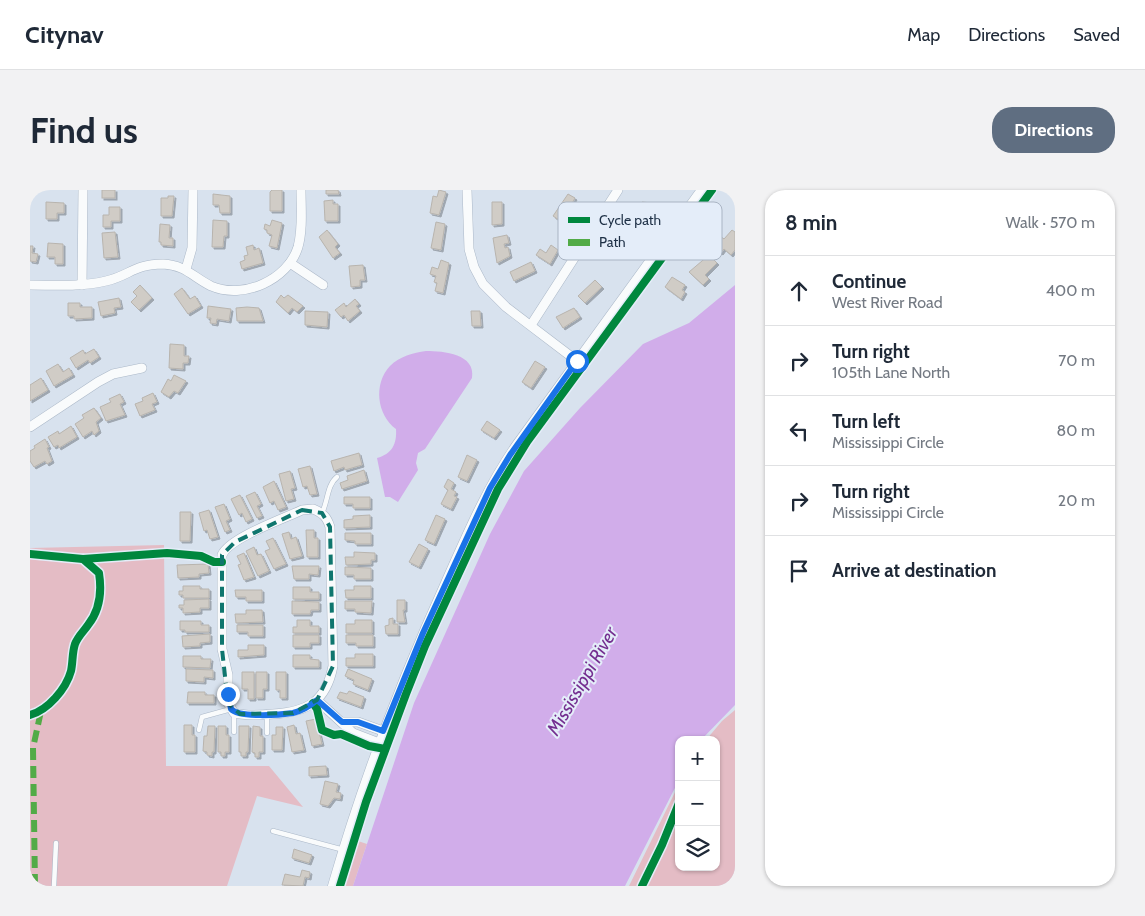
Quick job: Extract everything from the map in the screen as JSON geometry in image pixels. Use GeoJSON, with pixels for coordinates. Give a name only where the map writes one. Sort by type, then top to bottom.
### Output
{"type":"FeatureCollection","features":[{"type":"Feature","properties":{"kind":"street"},"geometry":{"type":"LineString","coordinates":[[82,285],[83,190]]}},
{"type":"Feature","properties":{"kind":"street"},"geometry":{"type":"LineString","coordinates":[[186,269],[192,248],[193,190]]}},
{"type":"Feature","properties":{"kind":"street"},"geometry":{"type":"LineString","coordinates":[[30,285],[82,285],[108,281],[144,265],[165,264],[186,269],[211,286],[229,290],[256,287],[273,279],[290,264],[298,248],[301,231],[301,190]]}},
{"type":"Feature","properties":{"kind":"street"},"geometry":{"type":"LineString","coordinates":[[467,190],[469,249],[474,267],[494,297],[577,361]]}},
{"type":"Feature","properties":{"kind":"street"},"geometry":{"type":"LineString","coordinates":[[610,202],[618,190]]}},
{"type":"Feature","properties":{"kind":"street"},"geometry":{"type":"LineString","coordinates":[[693,202],[702,190]]}},
{"type":"Feature","properties":{"kind":"street"},"geometry":{"type":"LineString","coordinates":[[531,324],[573,260]]}},
{"type":"Feature","properties":{"kind":"street"},"geometry":{"type":"LineString","coordinates":[[333,886],[383,731],[423,633],[490,488],[510,455],[651,260]]}},
{"type":"Feature","properties":{"kind":"street"},"geometry":{"type":"LineString","coordinates":[[290,264],[323,284]]}},
{"type":"Feature","properties":{"kind":"street"},"geometry":{"type":"LineString","coordinates":[[30,427],[98,382],[114,374],[142,368]]}},
{"type":"Feature","properties":{"kind":"street"},"geometry":{"type":"LineString","coordinates":[[302,510],[313,510],[322,513],[328,519],[330,527],[332,666],[326,688],[317,700],[304,709],[293,713],[267,714],[233,711],[228,694],[228,675],[222,649],[222,562],[224,550],[235,542],[302,510]]}},
{"type":"Feature","properties":{"kind":"street"},"geometry":{"type":"LineString","coordinates":[[317,700],[353,733],[379,744]]}},
{"type":"Feature","properties":{"kind":"street"},"geometry":{"type":"LineString","coordinates":[[342,722],[358,722],[383,731]]}},
{"type":"Feature","properties":{"kind":"lane"},"geometry":{"type":"LineString","coordinates":[[322,513],[328,500],[332,481],[337,477]]}},
{"type":"Feature","properties":{"kind":"lane"},"geometry":{"type":"LineString","coordinates":[[199,730],[202,717],[233,711],[234,732]]}},
{"type":"Feature","properties":{"kind":"lane"},"geometry":{"type":"LineString","coordinates":[[267,714],[267,734]]}},
{"type":"Feature","properties":{"kind":"lane"},"geometry":{"type":"LineString","coordinates":[[273,831],[344,850]]}},
{"type":"Feature","properties":{"kind":"lane"},"geometry":{"type":"LineString","coordinates":[[54,886],[56,842]]}},
{"type":"Feature","properties":{"kind":"highlighted area"},"geometry":{"type":"Polygon","coordinates":[[[302,510],[322,513],[330,527],[333,666],[317,700],[293,713],[240,714],[228,703],[222,649],[222,555],[235,542],[302,510]]]}},
{"type":"Feature","properties":{"kind":"shaded area"},"geometry":{"type":"Polygon","coordinates":[[[164,545],[166,766],[269,766],[303,807],[257,796],[227,886],[30,886],[30,548],[164,545]]]}},
{"type":"Feature","properties":{"kind":"shaded area"},"geometry":{"type":"Polygon","coordinates":[[[735,710],[735,886],[629,886],[675,792],[675,871],[720,871],[720,736],[709,736],[722,721],[735,710]]]}},
{"type":"Feature","properties":{"kind":"shaded area"},"geometry":{"type":"Polygon","coordinates":[[[358,841],[367,844],[353,886],[343,886],[358,841]]]}},
{"type":"Feature","properties":{"kind":"water","name":"Mississippi River"},"geometry":{"type":"Polygon","coordinates":[[[735,285],[735,705],[705,736],[675,736],[675,788],[625,886],[353,886],[414,703],[490,534],[524,471],[580,408],[643,344],[689,323],[735,285]]]}},
{"type":"Feature","properties":{"kind":"water"},"geometry":{"type":"Polygon","coordinates":[[[426,351],[450,353],[464,359],[472,370],[472,378],[425,449],[418,453],[416,463],[418,470],[398,502],[390,497],[385,497],[377,458],[393,448],[396,434],[396,429],[381,408],[379,390],[381,381],[390,366],[407,356],[426,351]]]}},
{"type":"Feature","properties":{"kind":"building"},"geometry":{"type":"Polygon","coordinates":[[[102,190],[115,190],[115,198],[102,198],[102,190]]]}},
{"type":"Feature","properties":{"kind":"building"},"geometry":{"type":"Polygon","coordinates":[[[272,190],[282,190],[282,211],[270,211],[270,192],[272,190]]]}},
{"type":"Feature","properties":{"kind":"building"},"geometry":{"type":"Polygon","coordinates":[[[326,190],[338,190],[339,194],[326,194],[326,190]]]}},
{"type":"Feature","properties":{"kind":"building"},"geometry":{"type":"Polygon","coordinates":[[[439,190],[446,192],[439,215],[430,213],[433,196],[437,197],[439,190]]]}},
{"type":"Feature","properties":{"kind":"building"},"geometry":{"type":"Polygon","coordinates":[[[213,194],[230,196],[230,213],[220,213],[219,205],[213,205],[213,194]]]}},
{"type":"Feature","properties":{"kind":"building"},"geometry":{"type":"Polygon","coordinates":[[[568,194],[575,198],[573,202],[563,202],[568,194]]]}},
{"type":"Feature","properties":{"kind":"building"},"geometry":{"type":"Polygon","coordinates":[[[168,196],[174,196],[172,216],[161,216],[161,198],[168,198],[168,196]]]}},
{"type":"Feature","properties":{"kind":"building"},"geometry":{"type":"Polygon","coordinates":[[[333,200],[333,204],[338,204],[338,221],[325,221],[324,201],[333,200]]]}},
{"type":"Feature","properties":{"kind":"building"},"geometry":{"type":"Polygon","coordinates":[[[46,202],[64,203],[64,213],[57,213],[57,219],[46,219],[46,202]]]}},
{"type":"Feature","properties":{"kind":"building"},"geometry":{"type":"Polygon","coordinates":[[[492,202],[502,202],[502,224],[492,225],[492,202]]]}},
{"type":"Feature","properties":{"kind":"building"},"geometry":{"type":"Polygon","coordinates":[[[109,207],[120,207],[120,221],[111,221],[111,227],[103,227],[103,215],[109,215],[109,207]]]}},
{"type":"Feature","properties":{"kind":"building"},"geometry":{"type":"Polygon","coordinates":[[[558,209],[558,219],[553,216],[558,209]]]}},
{"type":"Feature","properties":{"kind":"building"},"geometry":{"type":"Polygon","coordinates":[[[213,220],[227,221],[227,236],[224,236],[223,247],[212,247],[213,220]]]}},
{"type":"Feature","properties":{"kind":"building"},"geometry":{"type":"Polygon","coordinates":[[[272,220],[282,223],[277,248],[269,246],[272,235],[264,229],[265,224],[270,226],[272,220]]]}},
{"type":"Feature","properties":{"kind":"building"},"geometry":{"type":"Polygon","coordinates":[[[436,222],[445,224],[441,250],[431,248],[436,222]]]}},
{"type":"Feature","properties":{"kind":"building"},"geometry":{"type":"Polygon","coordinates":[[[160,224],[170,225],[169,238],[173,238],[173,246],[161,245],[161,242],[159,242],[160,224]]]}},
{"type":"Feature","properties":{"kind":"building"},"geometry":{"type":"Polygon","coordinates":[[[327,230],[338,244],[335,247],[340,253],[333,258],[319,237],[327,230]]]}},
{"type":"Feature","properties":{"kind":"building"},"geometry":{"type":"Polygon","coordinates":[[[732,230],[735,232],[735,250],[731,255],[724,249],[722,252],[722,238],[724,239],[732,230]]]}},
{"type":"Feature","properties":{"kind":"building"},"geometry":{"type":"Polygon","coordinates":[[[115,232],[118,257],[104,258],[102,233],[115,232]]]}},
{"type":"Feature","properties":{"kind":"building"},"geometry":{"type":"Polygon","coordinates":[[[507,235],[509,243],[504,244],[505,248],[508,247],[510,256],[497,263],[493,238],[507,235]]]}},
{"type":"Feature","properties":{"kind":"building"},"geometry":{"type":"Polygon","coordinates":[[[48,243],[63,244],[63,264],[55,264],[55,257],[47,257],[48,243]]]}},
{"type":"Feature","properties":{"kind":"building"},"geometry":{"type":"Polygon","coordinates":[[[253,245],[254,250],[259,248],[263,263],[242,269],[240,262],[245,260],[244,256],[248,255],[246,247],[253,245]]]}},
{"type":"Feature","properties":{"kind":"building"},"geometry":{"type":"Polygon","coordinates":[[[551,245],[558,250],[550,264],[536,255],[540,249],[546,253],[551,245]]]}},
{"type":"Feature","properties":{"kind":"building"},"geometry":{"type":"Polygon","coordinates":[[[30,246],[33,246],[32,253],[38,254],[36,262],[30,261],[30,246]]]}},
{"type":"Feature","properties":{"kind":"building"},"geometry":{"type":"Polygon","coordinates":[[[441,260],[449,263],[443,293],[435,291],[437,283],[434,282],[436,276],[430,274],[432,267],[438,269],[441,260]]]}},
{"type":"Feature","properties":{"kind":"building"},"geometry":{"type":"Polygon","coordinates":[[[703,260],[714,260],[717,263],[705,275],[709,279],[703,285],[689,272],[703,260]]]}},
{"type":"Feature","properties":{"kind":"building"},"geometry":{"type":"Polygon","coordinates":[[[531,262],[535,271],[514,281],[510,272],[531,262]]]}},
{"type":"Feature","properties":{"kind":"building"},"geometry":{"type":"Polygon","coordinates":[[[363,265],[365,280],[360,280],[360,286],[351,287],[349,266],[363,265]]]}},
{"type":"Feature","properties":{"kind":"building"},"geometry":{"type":"Polygon","coordinates":[[[672,277],[685,285],[682,290],[685,292],[681,299],[665,287],[672,277]]]}},
{"type":"Feature","properties":{"kind":"building"},"geometry":{"type":"Polygon","coordinates":[[[595,280],[602,287],[585,303],[578,296],[595,280]]]}},
{"type":"Feature","properties":{"kind":"building"},"geometry":{"type":"Polygon","coordinates":[[[140,285],[152,298],[139,310],[131,302],[137,296],[133,292],[140,285]]]}},
{"type":"Feature","properties":{"kind":"building"},"geometry":{"type":"Polygon","coordinates":[[[182,288],[190,299],[195,296],[201,306],[188,314],[174,294],[182,288]]]}},
{"type":"Feature","properties":{"kind":"building"},"geometry":{"type":"Polygon","coordinates":[[[281,295],[284,298],[288,295],[303,306],[297,312],[292,308],[288,313],[276,302],[281,295]]]}},
{"type":"Feature","properties":{"kind":"building"},"geometry":{"type":"Polygon","coordinates":[[[119,298],[121,307],[114,308],[115,313],[101,316],[98,302],[119,298]]]}},
{"type":"Feature","properties":{"kind":"building"},"geometry":{"type":"Polygon","coordinates":[[[355,299],[359,304],[356,306],[360,311],[348,321],[344,315],[341,317],[335,310],[344,303],[346,307],[355,299]]]}},
{"type":"Feature","properties":{"kind":"building"},"geometry":{"type":"Polygon","coordinates":[[[68,303],[80,303],[80,307],[92,307],[92,318],[74,319],[74,316],[68,316],[68,303]]]}},
{"type":"Feature","properties":{"kind":"building"},"geometry":{"type":"Polygon","coordinates":[[[208,306],[231,309],[229,321],[217,319],[216,324],[210,323],[211,318],[207,318],[208,306]]]}},
{"type":"Feature","properties":{"kind":"building"},"geometry":{"type":"Polygon","coordinates":[[[236,308],[259,308],[263,321],[237,321],[236,308]]]}},
{"type":"Feature","properties":{"kind":"building"},"geometry":{"type":"Polygon","coordinates":[[[574,308],[580,317],[563,328],[556,317],[574,308]]]}},
{"type":"Feature","properties":{"kind":"building"},"geometry":{"type":"Polygon","coordinates":[[[305,311],[328,312],[327,327],[305,325],[305,311]]]}},
{"type":"Feature","properties":{"kind":"building"},"geometry":{"type":"Polygon","coordinates":[[[471,311],[480,311],[481,326],[472,326],[471,311]]]}},
{"type":"Feature","properties":{"kind":"building"},"geometry":{"type":"Polygon","coordinates":[[[170,344],[184,345],[184,356],[189,356],[188,363],[183,363],[183,369],[169,368],[170,344]]]}},
{"type":"Feature","properties":{"kind":"building"},"geometry":{"type":"Polygon","coordinates":[[[94,349],[99,357],[90,363],[88,360],[76,368],[70,358],[83,350],[85,354],[94,349]]]}},
{"type":"Feature","properties":{"kind":"building"},"geometry":{"type":"Polygon","coordinates":[[[535,361],[545,367],[531,388],[522,382],[535,361]]]}},
{"type":"Feature","properties":{"kind":"building"},"geometry":{"type":"Polygon","coordinates":[[[58,364],[63,372],[69,368],[73,375],[54,386],[46,371],[58,364]]]}},
{"type":"Feature","properties":{"kind":"building"},"geometry":{"type":"Polygon","coordinates":[[[174,375],[186,381],[178,393],[174,391],[169,397],[161,392],[168,379],[171,381],[174,375]]]}},
{"type":"Feature","properties":{"kind":"building"},"geometry":{"type":"Polygon","coordinates":[[[41,378],[48,390],[30,401],[30,385],[41,378]]]}},
{"type":"Feature","properties":{"kind":"building"},"geometry":{"type":"Polygon","coordinates":[[[153,393],[157,402],[152,404],[155,410],[140,416],[135,404],[143,401],[142,398],[153,393]]]}},
{"type":"Feature","properties":{"kind":"building"},"geometry":{"type":"Polygon","coordinates":[[[120,394],[124,402],[120,404],[125,415],[106,421],[100,407],[111,402],[109,399],[120,394]]]}},
{"type":"Feature","properties":{"kind":"building"},"geometry":{"type":"Polygon","coordinates":[[[94,408],[101,418],[96,422],[99,431],[94,435],[92,431],[83,437],[75,424],[84,418],[82,415],[94,408]]]}},
{"type":"Feature","properties":{"kind":"building"},"geometry":{"type":"Polygon","coordinates":[[[487,421],[500,430],[494,438],[481,430],[487,421]]]}},
{"type":"Feature","properties":{"kind":"building"},"geometry":{"type":"Polygon","coordinates":[[[71,426],[77,437],[59,448],[58,445],[54,447],[48,437],[58,431],[59,434],[71,426]]]}},
{"type":"Feature","properties":{"kind":"building"},"geometry":{"type":"Polygon","coordinates":[[[45,439],[52,461],[47,464],[45,461],[34,467],[30,461],[30,451],[45,439]]]}},
{"type":"Feature","properties":{"kind":"building"},"geometry":{"type":"Polygon","coordinates":[[[359,453],[362,465],[345,470],[344,467],[334,471],[331,461],[359,453]]]}},
{"type":"Feature","properties":{"kind":"building"},"geometry":{"type":"Polygon","coordinates":[[[467,455],[477,460],[467,481],[458,477],[467,455]]]}},
{"type":"Feature","properties":{"kind":"building"},"geometry":{"type":"Polygon","coordinates":[[[310,466],[317,494],[310,495],[307,486],[303,487],[298,469],[310,466]]]}},
{"type":"Feature","properties":{"kind":"building"},"geometry":{"type":"Polygon","coordinates":[[[364,470],[367,481],[342,489],[340,483],[348,480],[347,476],[364,470]]]}},
{"type":"Feature","properties":{"kind":"building"},"geometry":{"type":"Polygon","coordinates":[[[290,471],[295,488],[291,489],[294,499],[286,501],[279,474],[290,471]]]}},
{"type":"Feature","properties":{"kind":"building"},"geometry":{"type":"Polygon","coordinates":[[[448,479],[454,483],[451,489],[456,492],[454,496],[457,497],[451,509],[441,504],[448,490],[444,487],[448,479]]]}},
{"type":"Feature","properties":{"kind":"building"},"geometry":{"type":"Polygon","coordinates":[[[274,481],[286,507],[278,510],[274,501],[270,503],[263,487],[274,481]]]}},
{"type":"Feature","properties":{"kind":"building"},"geometry":{"type":"Polygon","coordinates":[[[255,492],[261,504],[257,506],[262,516],[257,518],[246,496],[255,492]]]}},
{"type":"Feature","properties":{"kind":"building"},"geometry":{"type":"Polygon","coordinates":[[[240,495],[252,519],[246,522],[242,513],[239,515],[231,499],[240,495]]]}},
{"type":"Feature","properties":{"kind":"building"},"geometry":{"type":"Polygon","coordinates":[[[344,497],[370,497],[370,508],[353,508],[353,504],[344,504],[344,497]]]}},
{"type":"Feature","properties":{"kind":"building"},"geometry":{"type":"Polygon","coordinates":[[[224,504],[230,519],[226,521],[230,530],[225,532],[215,507],[224,504]]]}},
{"type":"Feature","properties":{"kind":"building"},"geometry":{"type":"Polygon","coordinates":[[[209,510],[218,537],[210,539],[207,530],[204,531],[199,513],[209,510]]]}},
{"type":"Feature","properties":{"kind":"building"},"geometry":{"type":"Polygon","coordinates":[[[180,512],[191,512],[190,541],[180,541],[180,512]]]}},
{"type":"Feature","properties":{"kind":"building"},"geometry":{"type":"Polygon","coordinates":[[[370,515],[370,527],[344,528],[344,520],[353,519],[353,516],[370,515]]]}},
{"type":"Feature","properties":{"kind":"building"},"geometry":{"type":"Polygon","coordinates":[[[436,515],[445,519],[434,544],[425,540],[436,515]]]}},
{"type":"Feature","properties":{"kind":"building"},"geometry":{"type":"Polygon","coordinates":[[[306,530],[314,530],[314,538],[318,538],[318,557],[307,557],[306,530]]]}},
{"type":"Feature","properties":{"kind":"building"},"geometry":{"type":"Polygon","coordinates":[[[289,532],[291,539],[296,537],[302,556],[290,559],[282,534],[289,532]]]}},
{"type":"Feature","properties":{"kind":"building"},"geometry":{"type":"Polygon","coordinates":[[[345,533],[371,533],[371,544],[355,544],[355,541],[345,540],[345,533]]]}},
{"type":"Feature","properties":{"kind":"building"},"geometry":{"type":"Polygon","coordinates":[[[273,538],[286,564],[274,569],[265,551],[270,549],[266,541],[273,538]]]}},
{"type":"Feature","properties":{"kind":"building"},"geometry":{"type":"Polygon","coordinates":[[[419,544],[428,549],[419,567],[409,562],[419,544]]]}},
{"type":"Feature","properties":{"kind":"building"},"geometry":{"type":"Polygon","coordinates":[[[254,547],[257,555],[261,554],[269,571],[258,576],[246,551],[254,547]]]}},
{"type":"Feature","properties":{"kind":"building"},"geometry":{"type":"Polygon","coordinates":[[[354,552],[375,553],[375,560],[371,560],[371,564],[346,565],[345,557],[354,557],[354,552]]]}},
{"type":"Feature","properties":{"kind":"building"},"geometry":{"type":"Polygon","coordinates":[[[244,553],[254,577],[244,580],[238,565],[241,564],[237,556],[244,553]]]}},
{"type":"Feature","properties":{"kind":"building"},"geometry":{"type":"Polygon","coordinates":[[[208,564],[209,573],[199,574],[199,577],[178,578],[177,565],[208,564]]]}},
{"type":"Feature","properties":{"kind":"building"},"geometry":{"type":"Polygon","coordinates":[[[292,566],[319,566],[318,575],[309,574],[309,579],[294,579],[292,566]]]}},
{"type":"Feature","properties":{"kind":"building"},"geometry":{"type":"Polygon","coordinates":[[[345,567],[371,568],[371,579],[354,579],[354,575],[345,575],[345,567]]]}},
{"type":"Feature","properties":{"kind":"building"},"geometry":{"type":"Polygon","coordinates":[[[183,586],[200,586],[200,589],[209,589],[209,598],[183,598],[183,595],[179,595],[179,591],[183,591],[183,586]]]}},
{"type":"Feature","properties":{"kind":"building"},"geometry":{"type":"Polygon","coordinates":[[[354,586],[371,586],[371,598],[346,598],[345,590],[354,590],[354,586]]]}},
{"type":"Feature","properties":{"kind":"building"},"geometry":{"type":"Polygon","coordinates":[[[293,587],[310,587],[310,592],[319,592],[319,599],[293,599],[293,587]]]}},
{"type":"Feature","properties":{"kind":"building"},"geometry":{"type":"Polygon","coordinates":[[[235,590],[262,590],[262,601],[246,601],[246,597],[236,597],[235,590]]]}},
{"type":"Feature","properties":{"kind":"building"},"geometry":{"type":"Polygon","coordinates":[[[209,599],[209,608],[200,608],[200,612],[183,613],[183,608],[179,608],[179,605],[184,605],[184,600],[209,599]]]}},
{"type":"Feature","properties":{"kind":"building"},"geometry":{"type":"Polygon","coordinates":[[[397,600],[405,600],[405,610],[403,610],[405,622],[397,622],[397,600]]]}},
{"type":"Feature","properties":{"kind":"building"},"geometry":{"type":"Polygon","coordinates":[[[292,601],[319,602],[319,610],[311,610],[310,614],[292,614],[292,601]]]}},
{"type":"Feature","properties":{"kind":"building"},"geometry":{"type":"Polygon","coordinates":[[[345,601],[372,601],[371,613],[355,612],[355,609],[345,609],[345,601]]]}},
{"type":"Feature","properties":{"kind":"building"},"geometry":{"type":"Polygon","coordinates":[[[246,610],[262,610],[263,622],[236,623],[235,614],[246,614],[246,610]]]}},
{"type":"Feature","properties":{"kind":"building"},"geometry":{"type":"Polygon","coordinates":[[[393,618],[393,624],[398,624],[398,634],[386,634],[385,626],[389,625],[389,619],[393,618]]]}},
{"type":"Feature","properties":{"kind":"building"},"geometry":{"type":"Polygon","coordinates":[[[297,620],[310,620],[310,626],[319,626],[319,633],[293,633],[293,627],[297,627],[297,620]]]}},
{"type":"Feature","properties":{"kind":"building"},"geometry":{"type":"Polygon","coordinates":[[[355,620],[372,620],[372,633],[346,633],[346,624],[355,624],[355,620]]]}},
{"type":"Feature","properties":{"kind":"building"},"geometry":{"type":"Polygon","coordinates":[[[180,621],[201,621],[201,625],[209,625],[209,632],[185,632],[185,630],[180,630],[180,621]]]}},
{"type":"Feature","properties":{"kind":"building"},"geometry":{"type":"Polygon","coordinates":[[[237,625],[263,625],[263,636],[248,636],[248,632],[237,632],[237,625]]]}},
{"type":"Feature","properties":{"kind":"building"},"geometry":{"type":"Polygon","coordinates":[[[210,634],[210,642],[200,643],[200,646],[183,647],[182,636],[210,634]]]}},
{"type":"Feature","properties":{"kind":"building"},"geometry":{"type":"Polygon","coordinates":[[[293,635],[319,635],[319,643],[310,643],[310,647],[293,647],[293,635]]]}},
{"type":"Feature","properties":{"kind":"building"},"geometry":{"type":"Polygon","coordinates":[[[346,635],[373,635],[373,646],[356,646],[356,643],[346,643],[346,635]]]}},
{"type":"Feature","properties":{"kind":"building"},"geometry":{"type":"Polygon","coordinates":[[[248,645],[264,645],[264,655],[238,657],[238,650],[248,650],[248,645]]]}},
{"type":"Feature","properties":{"kind":"building"},"geometry":{"type":"Polygon","coordinates":[[[355,654],[373,654],[373,666],[346,666],[346,658],[355,658],[355,654]]]}},
{"type":"Feature","properties":{"kind":"building"},"geometry":{"type":"Polygon","coordinates":[[[293,655],[310,655],[310,659],[319,660],[319,667],[293,667],[293,655]]]}},
{"type":"Feature","properties":{"kind":"building"},"geometry":{"type":"Polygon","coordinates":[[[183,656],[201,656],[201,659],[211,659],[210,668],[183,667],[183,656]]]}},
{"type":"Feature","properties":{"kind":"building"},"geometry":{"type":"Polygon","coordinates":[[[186,669],[213,670],[213,678],[204,677],[204,682],[186,681],[186,669]]]}},
{"type":"Feature","properties":{"kind":"building"},"geometry":{"type":"Polygon","coordinates":[[[348,669],[372,679],[368,690],[353,684],[354,680],[345,676],[348,669]]]}},
{"type":"Feature","properties":{"kind":"building"},"geometry":{"type":"Polygon","coordinates":[[[242,672],[254,672],[254,699],[248,699],[248,689],[242,689],[242,672]]]}},
{"type":"Feature","properties":{"kind":"building"},"geometry":{"type":"Polygon","coordinates":[[[256,672],[267,672],[267,689],[263,689],[263,698],[256,698],[256,672]]]}},
{"type":"Feature","properties":{"kind":"building"},"geometry":{"type":"Polygon","coordinates":[[[276,672],[286,672],[286,698],[280,698],[280,690],[276,690],[276,672]]]}},
{"type":"Feature","properties":{"kind":"building"},"geometry":{"type":"Polygon","coordinates":[[[349,691],[364,697],[361,707],[337,698],[340,692],[347,694],[349,691]]]}},
{"type":"Feature","properties":{"kind":"building"},"geometry":{"type":"Polygon","coordinates":[[[188,692],[205,692],[205,695],[214,695],[214,703],[187,703],[188,692]]]}},
{"type":"Feature","properties":{"kind":"building"},"geometry":{"type":"Polygon","coordinates":[[[316,719],[322,744],[312,746],[306,721],[316,719]]]}},
{"type":"Feature","properties":{"kind":"building"},"geometry":{"type":"Polygon","coordinates":[[[184,725],[192,725],[192,735],[195,735],[195,752],[184,752],[184,725]]]}},
{"type":"Feature","properties":{"kind":"building"},"geometry":{"type":"Polygon","coordinates":[[[294,725],[296,734],[300,733],[304,750],[292,752],[287,727],[294,725]]]}},
{"type":"Feature","properties":{"kind":"building"},"geometry":{"type":"Polygon","coordinates":[[[208,726],[215,726],[214,752],[212,752],[212,756],[207,755],[207,752],[203,751],[204,736],[207,736],[208,726]]]}},
{"type":"Feature","properties":{"kind":"building"},"geometry":{"type":"Polygon","coordinates":[[[218,726],[226,726],[226,735],[229,735],[229,752],[225,752],[225,756],[221,756],[221,752],[218,752],[218,726]]]}},
{"type":"Feature","properties":{"kind":"building"},"geometry":{"type":"Polygon","coordinates":[[[239,726],[249,726],[248,752],[246,752],[246,756],[241,756],[241,752],[239,752],[239,726]]]}},
{"type":"Feature","properties":{"kind":"building"},"geometry":{"type":"Polygon","coordinates":[[[253,726],[260,727],[260,736],[263,736],[263,752],[259,752],[259,757],[255,757],[255,753],[252,752],[253,726]]]}},
{"type":"Feature","properties":{"kind":"building"},"geometry":{"type":"Polygon","coordinates":[[[276,727],[283,727],[282,750],[272,750],[272,735],[276,735],[276,727]]]}},
{"type":"Feature","properties":{"kind":"building"},"geometry":{"type":"Polygon","coordinates":[[[326,766],[327,775],[309,776],[309,767],[326,766]]]}},
{"type":"Feature","properties":{"kind":"building"},"geometry":{"type":"Polygon","coordinates":[[[325,781],[338,784],[336,792],[341,793],[340,799],[334,798],[328,806],[320,804],[325,781]]]}},
{"type":"Feature","properties":{"kind":"building"},"geometry":{"type":"Polygon","coordinates":[[[294,849],[312,855],[309,863],[292,858],[294,849]]]}},
{"type":"Feature","properties":{"kind":"building"},"geometry":{"type":"Polygon","coordinates":[[[302,870],[310,872],[309,878],[305,877],[303,886],[282,885],[285,874],[300,877],[302,870]]]}},
{"type":"Feature","properties":{"kind":"marked path"},"geometry":{"type":"LineString","coordinates":[[35,886],[33,748],[41,711]]}},
{"type":"Feature","properties":{"kind":"cycle path"},"geometry":{"type":"LineString","coordinates":[[703,202],[712,190]]}},
{"type":"Feature","properties":{"kind":"cycle path"},"geometry":{"type":"LineString","coordinates":[[340,886],[366,802],[425,646],[498,489],[527,442],[661,260]]}},
{"type":"Feature","properties":{"kind":"cycle path"},"geometry":{"type":"LineString","coordinates":[[83,559],[167,553],[201,556],[214,562],[222,562]]}},
{"type":"Feature","properties":{"kind":"cycle path"},"geometry":{"type":"LineString","coordinates":[[30,554],[83,559],[99,573],[100,587],[98,607],[75,644],[69,678],[61,692],[50,704],[30,715]]}},
{"type":"Feature","properties":{"kind":"cycle path"},"geometry":{"type":"LineString","coordinates":[[313,703],[317,709],[322,730],[334,735],[341,734],[369,746],[385,749]]}},
{"type":"Feature","properties":{"kind":"cycle path"},"geometry":{"type":"LineString","coordinates":[[642,886],[675,813]]}},
{"type":"Feature","properties":{"kind":"route"},"geometry":{"type":"LineString","coordinates":[[228,694],[228,703],[234,713],[293,713],[304,709],[317,700],[342,722],[358,722],[383,731],[423,633],[490,488],[510,455],[577,361]]}}]}
